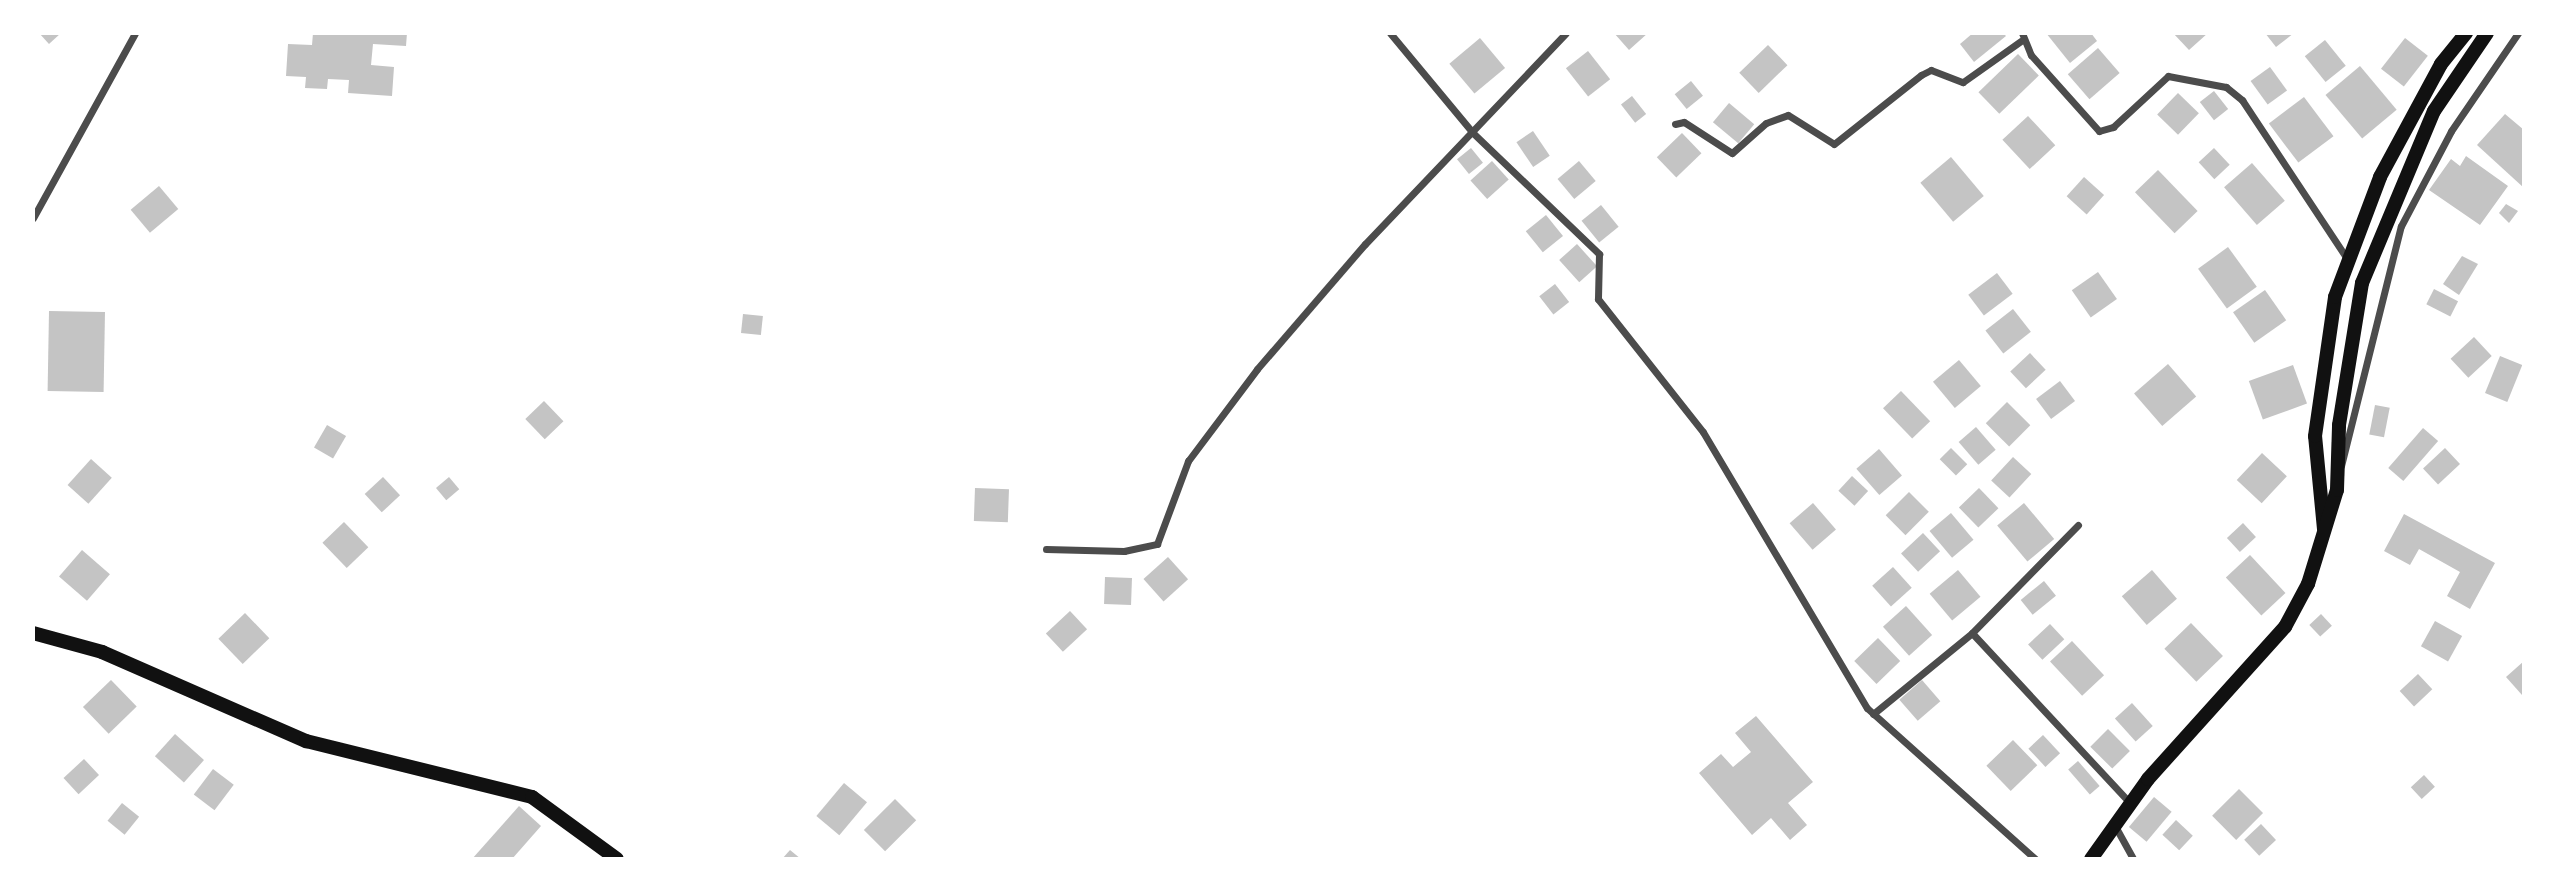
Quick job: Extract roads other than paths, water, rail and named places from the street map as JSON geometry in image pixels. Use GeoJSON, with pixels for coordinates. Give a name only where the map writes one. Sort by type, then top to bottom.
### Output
{"type":"FeatureCollection","features":[{"type":"Feature","properties":{"kind":"main road"},"geometry":{"type":"LineString","coordinates":[[2325,543],[2315,436],[2322,359],[2349,260],[2379,177],[2441,64],[2466,33]]}},
{"type":"Feature","properties":{"kind":"main road"},"geometry":{"type":"LineString","coordinates":[[2091,859],[2130,803],[2285,626],[2325,543],[2337,476],[2339,425],[2362,283],[2434,111],[2487,33]]}},
{"type":"Feature","properties":{"kind":"main road"},"geometry":{"type":"LineString","coordinates":[[33,633],[102,652],[306,741],[532,797],[617,859]]}},
{"type":"Feature","properties":{"kind":"street"},"geometry":{"type":"LineString","coordinates":[[33,218],[135,33]]}},
{"type":"Feature","properties":{"kind":"street"},"geometry":{"type":"LineString","coordinates":[[1390,33],[1474,132],[1600,254],[1598,299],[1703,432],[1874,714],[2035,859]]}},
{"type":"Feature","properties":{"kind":"street"},"geometry":{"type":"LineString","coordinates":[[1046,549],[1124,551],[1157,544],[1188,461],[1257,369],[1566,33]]}},
{"type":"Feature","properties":{"kind":"street"},"geometry":{"type":"LineString","coordinates":[[2337,476],[2352,440],[2379,294],[2401,226],[2451,131],[2518,33]]}},
{"type":"Feature","properties":{"kind":"street"},"geometry":{"type":"LineString","coordinates":[[1675,124],[1684,122],[1732,153],[1766,123],[1788,114],[1834,144],[1921,75],[1931,70],[1963,82],[2022,37],[2099,131],[2113,127],[2168,76],[2226,87],[2242,100],[2349,260]]}},
{"type":"Feature","properties":{"kind":"street"},"geometry":{"type":"LineString","coordinates":[[1874,714],[1972,633],[2078,525]]}},
{"type":"Feature","properties":{"kind":"street"},"geometry":{"type":"LineString","coordinates":[[1972,633],[2130,803]]}},
{"type":"Feature","properties":{"kind":"street"},"geometry":{"type":"LineString","coordinates":[[2114,825],[2133,859]]}}]}
